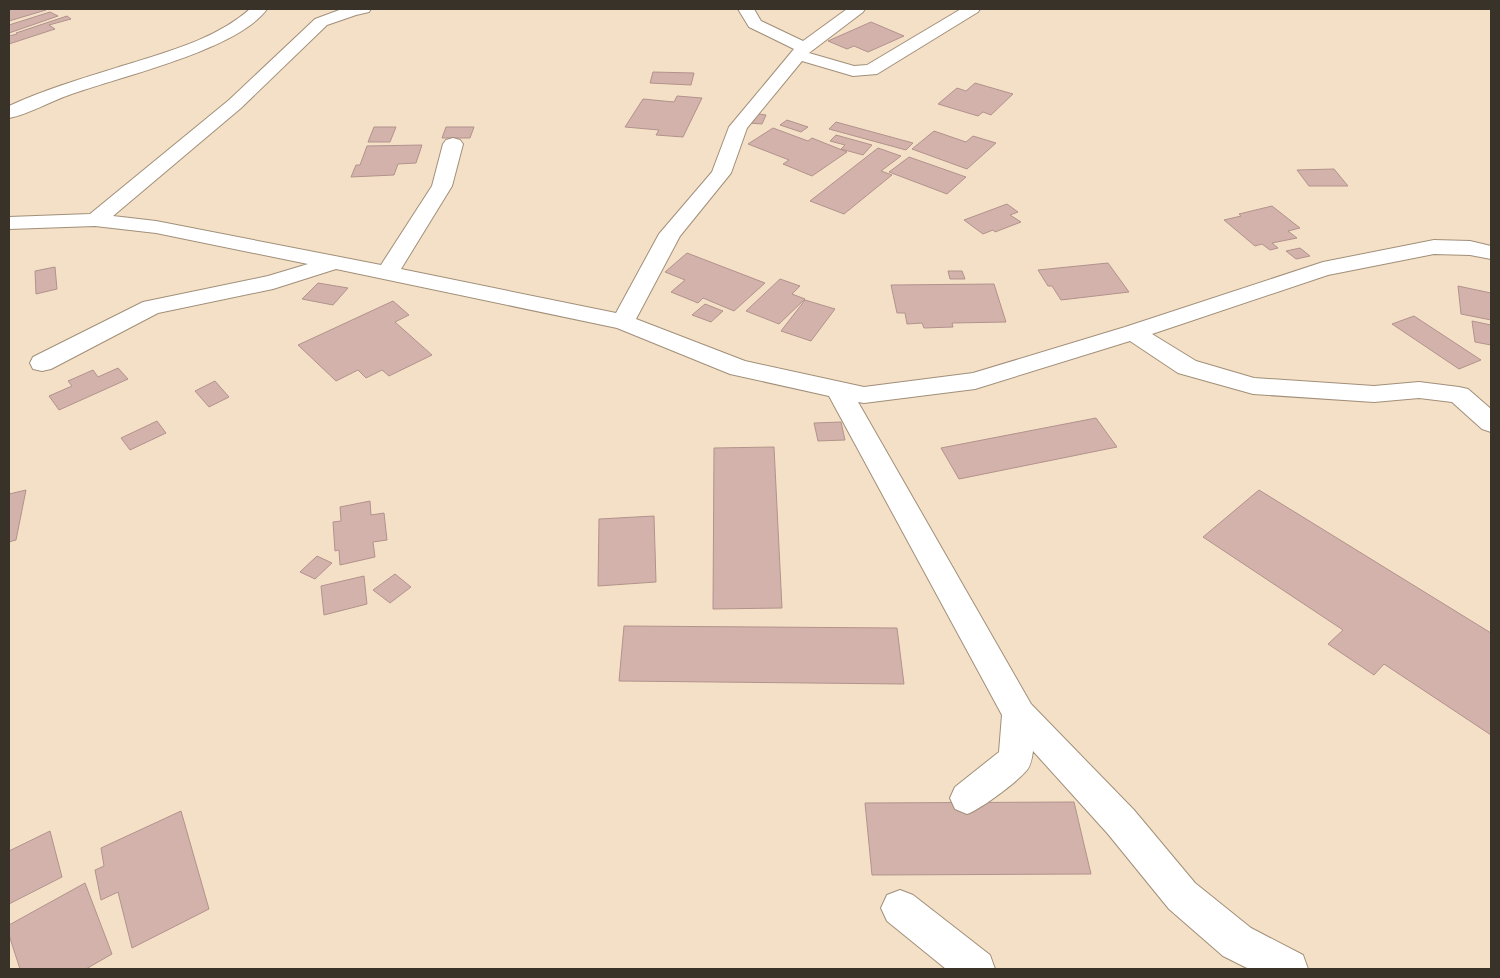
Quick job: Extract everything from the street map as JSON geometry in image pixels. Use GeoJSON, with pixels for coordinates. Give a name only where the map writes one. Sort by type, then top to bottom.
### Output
{"type":"FeatureCollection","features":[{"type":"Feature","properties":{"kind":"street"},"geometry":{"type":"LineString","coordinates":[[9,113],[34,101],[194,48],[248,20],[259,9]]}},
{"type":"Feature","properties":{"kind":"street"},"geometry":{"type":"LineString","coordinates":[[95,220],[235,104],[321,22],[354,10],[363,9]]}},
{"type":"Feature","properties":{"kind":"street"},"geometry":{"type":"LineString","coordinates":[[746,9],[755,24],[802,52],[853,71],[871,70],[972,9]]}},
{"type":"Feature","properties":{"kind":"street"},"geometry":{"type":"LineString","coordinates":[[623,322],[670,234],[720,173],[738,127],[802,52],[857,9]]}},
{"type":"Feature","properties":{"kind":"street"},"geometry":{"type":"LineString","coordinates":[[387,273],[442,186],[453,144]]}},
{"type":"Feature","properties":{"kind":"street"},"geometry":{"type":"LineString","coordinates":[[9,223],[95,220],[156,228],[387,273],[623,322],[739,368],[864,395],[975,381],[1133,332],[1323,269],[1434,247],[1470,248],[1491,252]]}},
{"type":"Feature","properties":{"kind":"street"},"geometry":{"type":"LineString","coordinates":[[42,363],[152,307],[273,282],[334,263]]}},
{"type":"Feature","properties":{"kind":"street"},"geometry":{"type":"LineString","coordinates":[[1133,332],[1187,366],[1253,386],[1374,394],[1419,390],[1459,395],[1491,423]]}},
{"type":"Feature","properties":{"kind":"street"},"geometry":{"type":"LineString","coordinates":[[838,389],[1020,714],[1122,822],[1182,896],[1237,942],[1289,969]]}},
{"type":"Feature","properties":{"kind":"street"},"geometry":{"type":"LineString","coordinates":[[967,798],[1016,759],[1020,714]]}},
{"type":"Feature","properties":{"kind":"street"},"geometry":{"type":"LineString","coordinates":[[900,908],[976,969]]}},
{"type":"Feature","properties":{"kind":"building"},"geometry":{"type":"Polygon","coordinates":[[[9,9],[45,9],[46,10],[9,21],[9,9]]]}},
{"type":"Feature","properties":{"kind":"building"},"geometry":{"type":"Polygon","coordinates":[[[50,12],[58,16],[9,33],[9,25],[50,12]]]}},
{"type":"Feature","properties":{"kind":"building"},"geometry":{"type":"Polygon","coordinates":[[[67,16],[71,19],[49,25],[55,29],[9,44],[9,36],[67,16]]]}},
{"type":"Feature","properties":{"kind":"building"},"geometry":{"type":"Polygon","coordinates":[[[871,22],[904,36],[868,52],[854,46],[847,49],[828,41],[871,22]]]}},
{"type":"Feature","properties":{"kind":"building"},"geometry":{"type":"Polygon","coordinates":[[[653,72],[694,73],[691,85],[650,83],[653,72]]]}},
{"type":"Feature","properties":{"kind":"building"},"geometry":{"type":"Polygon","coordinates":[[[975,83],[1013,94],[991,115],[983,112],[978,116],[938,104],[957,88],[966,91],[975,83]]]}},
{"type":"Feature","properties":{"kind":"building"},"geometry":{"type":"Polygon","coordinates":[[[677,96],[702,98],[683,137],[656,135],[659,130],[625,127],[643,99],[674,102],[677,96]]]}},
{"type":"Feature","properties":{"kind":"building"},"geometry":{"type":"Polygon","coordinates":[[[752,113],[766,115],[762,124],[748,123],[752,113]]]}},
{"type":"Feature","properties":{"kind":"building"},"geometry":{"type":"Polygon","coordinates":[[[787,120],[808,127],[801,132],[780,125],[787,120]]]}},
{"type":"Feature","properties":{"kind":"building"},"geometry":{"type":"Polygon","coordinates":[[[836,122],[913,143],[906,150],[829,129],[836,122]]]}},
{"type":"Feature","properties":{"kind":"building"},"geometry":{"type":"Polygon","coordinates":[[[374,127],[396,127],[390,142],[368,142],[374,127]]]}},
{"type":"Feature","properties":{"kind":"building"},"geometry":{"type":"Polygon","coordinates":[[[446,127],[474,127],[470,138],[442,138],[446,127]]]}},
{"type":"Feature","properties":{"kind":"building"},"geometry":{"type":"Polygon","coordinates":[[[773,128],[808,141],[812,138],[847,152],[812,176],[783,164],[789,160],[748,144],[773,128]]]}},
{"type":"Feature","properties":{"kind":"building"},"geometry":{"type":"Polygon","coordinates":[[[934,131],[966,142],[973,136],[996,143],[967,169],[912,149],[934,131]]]}},
{"type":"Feature","properties":{"kind":"building"},"geometry":{"type":"Polygon","coordinates":[[[836,135],[872,145],[863,155],[841,149],[845,145],[830,141],[836,135]]]}},
{"type":"Feature","properties":{"kind":"building"},"geometry":{"type":"Polygon","coordinates":[[[422,145],[416,163],[398,164],[394,175],[351,177],[356,165],[360,165],[367,146],[422,145]]]}},
{"type":"Feature","properties":{"kind":"building"},"geometry":{"type":"Polygon","coordinates":[[[878,148],[901,156],[881,171],[892,175],[844,214],[810,201],[878,148]]]}},
{"type":"Feature","properties":{"kind":"building"},"geometry":{"type":"Polygon","coordinates":[[[909,157],[966,177],[947,194],[889,172],[909,157]]]}},
{"type":"Feature","properties":{"kind":"building"},"geometry":{"type":"Polygon","coordinates":[[[1334,169],[1348,186],[1309,186],[1297,170],[1334,169]]]}},
{"type":"Feature","properties":{"kind":"building"},"geometry":{"type":"Polygon","coordinates":[[[1007,204],[1018,212],[1010,215],[1021,222],[995,232],[993,230],[983,234],[964,220],[1007,204]]]}},
{"type":"Feature","properties":{"kind":"building"},"geometry":{"type":"Polygon","coordinates":[[[1272,206],[1300,228],[1288,231],[1297,238],[1272,243],[1278,248],[1270,250],[1262,244],[1255,246],[1224,220],[1241,216],[1239,214],[1272,206]]]}},
{"type":"Feature","properties":{"kind":"building"},"geometry":{"type":"Polygon","coordinates":[[[1300,248],[1310,256],[1296,259],[1286,251],[1300,248]]]}},
{"type":"Feature","properties":{"kind":"building"},"geometry":{"type":"Polygon","coordinates":[[[687,253],[765,283],[734,311],[703,298],[698,303],[671,292],[685,280],[665,272],[687,253]]]}},
{"type":"Feature","properties":{"kind":"building"},"geometry":{"type":"Polygon","coordinates":[[[1108,263],[1129,292],[1061,300],[1052,286],[1048,286],[1038,270],[1108,263]]]}},
{"type":"Feature","properties":{"kind":"building"},"geometry":{"type":"Polygon","coordinates":[[[55,267],[57,289],[36,294],[35,271],[55,267]]]}},
{"type":"Feature","properties":{"kind":"building"},"geometry":{"type":"Polygon","coordinates":[[[948,271],[962,271],[965,279],[950,279],[948,271]]]}},
{"type":"Feature","properties":{"kind":"building"},"geometry":{"type":"Polygon","coordinates":[[[780,279],[800,286],[792,294],[805,299],[779,324],[746,311],[780,279]]]}},
{"type":"Feature","properties":{"kind":"building"},"geometry":{"type":"Polygon","coordinates":[[[318,283],[348,288],[333,305],[302,299],[318,283]]]}},
{"type":"Feature","properties":{"kind":"building"},"geometry":{"type":"Polygon","coordinates":[[[994,284],[1006,322],[952,323],[953,327],[924,328],[922,323],[907,324],[905,313],[897,313],[891,285],[994,284]]]}},
{"type":"Feature","properties":{"kind":"building"},"geometry":{"type":"Polygon","coordinates":[[[1458,286],[1491,293],[1491,320],[1461,314],[1458,286]]]}},
{"type":"Feature","properties":{"kind":"building"},"geometry":{"type":"Polygon","coordinates":[[[805,300],[835,309],[811,341],[781,331],[805,300]]]}},
{"type":"Feature","properties":{"kind":"building"},"geometry":{"type":"Polygon","coordinates":[[[393,301],[409,315],[395,322],[432,355],[389,376],[382,370],[366,378],[358,370],[336,381],[298,345],[393,301]]]}},
{"type":"Feature","properties":{"kind":"building"},"geometry":{"type":"Polygon","coordinates":[[[705,304],[723,311],[711,322],[692,315],[705,304]]]}},
{"type":"Feature","properties":{"kind":"building"},"geometry":{"type":"Polygon","coordinates":[[[1414,316],[1481,360],[1459,369],[1392,324],[1414,316]]]}},
{"type":"Feature","properties":{"kind":"building"},"geometry":{"type":"Polygon","coordinates":[[[1472,321],[1491,325],[1491,345],[1475,342],[1472,321]]]}},
{"type":"Feature","properties":{"kind":"building"},"geometry":{"type":"Polygon","coordinates":[[[118,368],[128,379],[59,410],[49,396],[72,386],[68,381],[93,370],[98,377],[118,368]]]}},
{"type":"Feature","properties":{"kind":"building"},"geometry":{"type":"Polygon","coordinates":[[[215,381],[229,397],[209,407],[195,391],[215,381]]]}},
{"type":"Feature","properties":{"kind":"building"},"geometry":{"type":"Polygon","coordinates":[[[1096,418],[1117,447],[959,479],[941,448],[1096,418]]]}},
{"type":"Feature","properties":{"kind":"building"},"geometry":{"type":"Polygon","coordinates":[[[157,421],[166,433],[130,450],[121,438],[157,421]]]}},
{"type":"Feature","properties":{"kind":"building"},"geometry":{"type":"Polygon","coordinates":[[[841,422],[845,440],[818,441],[814,423],[841,422]]]}},
{"type":"Feature","properties":{"kind":"building"},"geometry":{"type":"Polygon","coordinates":[[[774,447],[782,608],[713,609],[714,448],[774,447]]]}},
{"type":"Feature","properties":{"kind":"building"},"geometry":{"type":"Polygon","coordinates":[[[26,490],[16,540],[9,542],[9,494],[26,490]]]}},
{"type":"Feature","properties":{"kind":"building"},"geometry":{"type":"Polygon","coordinates":[[[1259,490],[1491,633],[1491,735],[1384,664],[1374,675],[1328,644],[1343,630],[1203,537],[1259,490]]]}},
{"type":"Feature","properties":{"kind":"building"},"geometry":{"type":"Polygon","coordinates":[[[370,501],[371,515],[384,513],[387,540],[373,542],[375,557],[340,565],[339,550],[335,551],[333,522],[341,521],[340,507],[370,501]]]}},
{"type":"Feature","properties":{"kind":"building"},"geometry":{"type":"Polygon","coordinates":[[[654,516],[656,582],[598,586],[599,519],[654,516]]]}},
{"type":"Feature","properties":{"kind":"building"},"geometry":{"type":"Polygon","coordinates":[[[317,556],[332,563],[315,579],[300,572],[317,556]]]}},
{"type":"Feature","properties":{"kind":"building"},"geometry":{"type":"Polygon","coordinates":[[[395,574],[411,587],[390,603],[373,590],[395,574]]]}},
{"type":"Feature","properties":{"kind":"building"},"geometry":{"type":"Polygon","coordinates":[[[364,576],[367,604],[324,615],[321,586],[364,576]]]}},
{"type":"Feature","properties":{"kind":"building"},"geometry":{"type":"Polygon","coordinates":[[[624,626],[897,628],[904,684],[619,681],[624,626]]]}},
{"type":"Feature","properties":{"kind":"building"},"geometry":{"type":"Polygon","coordinates":[[[1074,802],[1091,874],[872,875],[865,803],[1074,802]]]}},
{"type":"Feature","properties":{"kind":"building"},"geometry":{"type":"Polygon","coordinates":[[[181,811],[209,909],[132,948],[118,892],[101,900],[95,870],[104,866],[101,848],[181,811]]]}},
{"type":"Feature","properties":{"kind":"building"},"geometry":{"type":"Polygon","coordinates":[[[50,831],[62,877],[9,904],[9,851],[50,831]]]}},
{"type":"Feature","properties":{"kind":"building"},"geometry":{"type":"Polygon","coordinates":[[[85,883],[112,954],[86,969],[20,969],[9,935],[9,925],[85,883]]]}}]}
